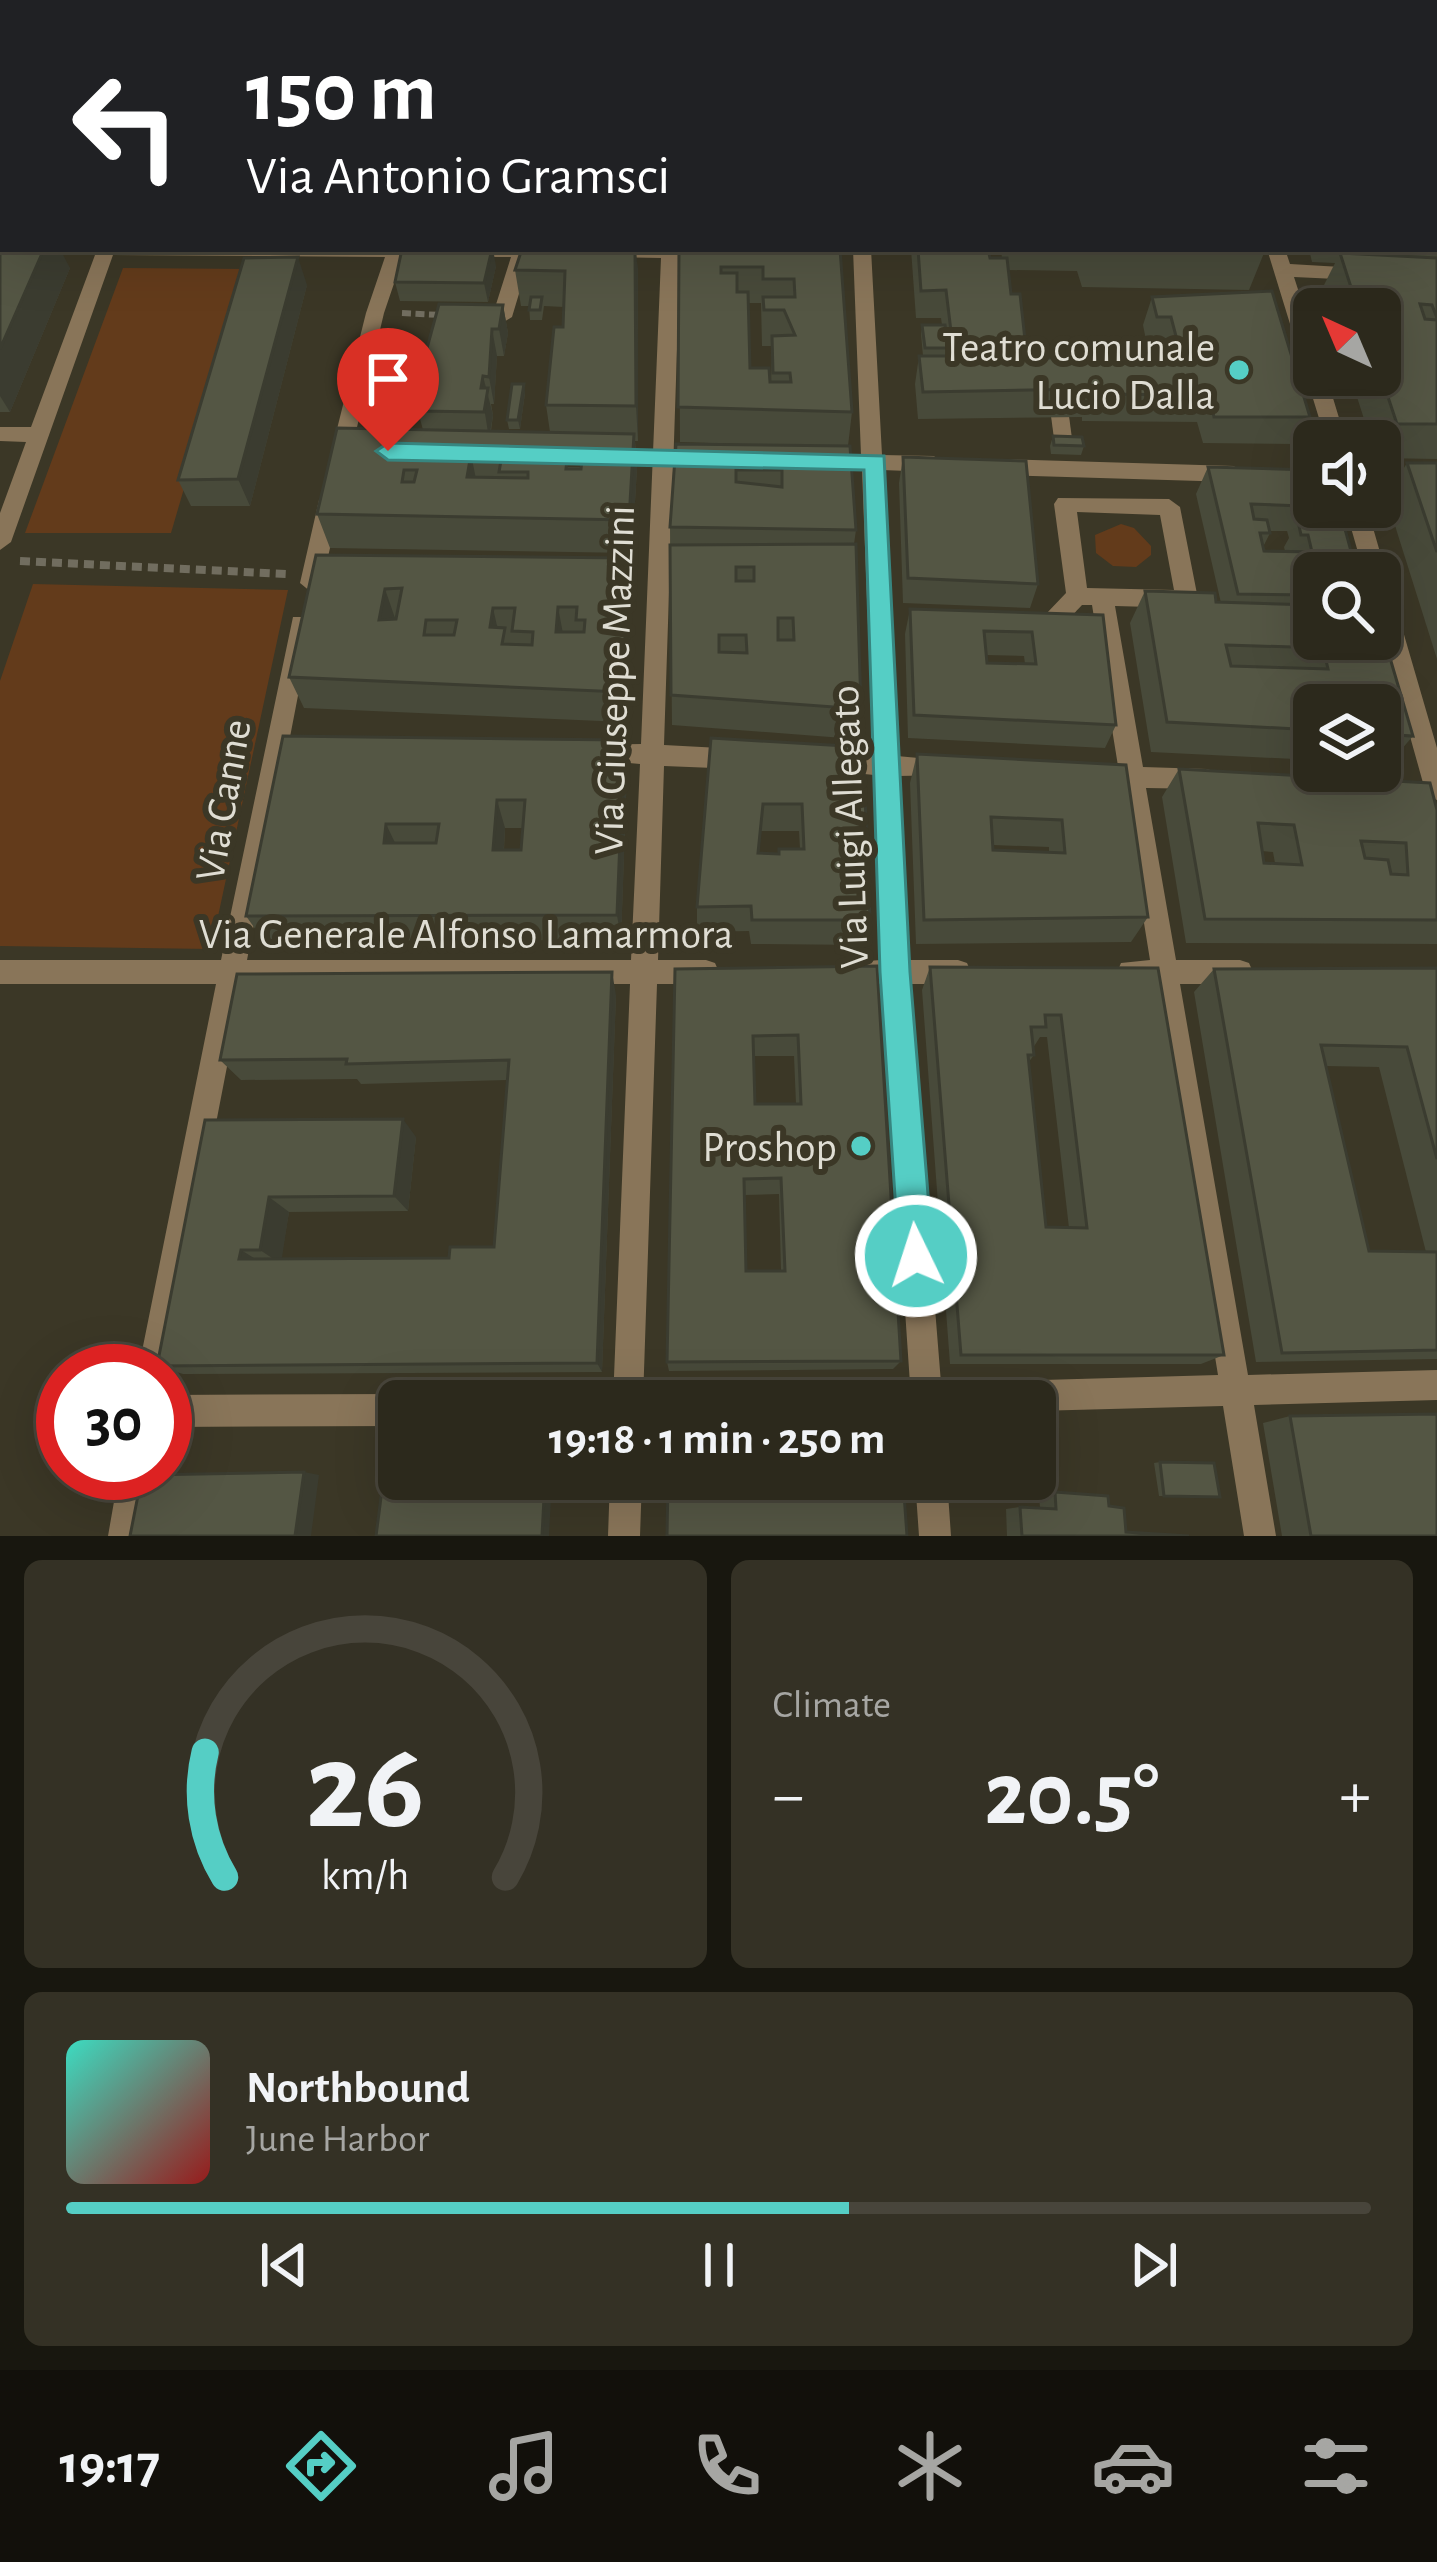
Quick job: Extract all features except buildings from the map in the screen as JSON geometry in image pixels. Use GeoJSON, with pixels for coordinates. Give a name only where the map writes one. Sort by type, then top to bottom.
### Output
{"type":"FeatureCollection","features":[{"type":"Feature","properties":{"kind":"street"},"geometry":{"type":"LineString","coordinates":[[0,542],[105,252]]}},
{"type":"Feature","properties":{"kind":"street","name":"Via Canne"},"geometry":{"type":"LineString","coordinates":[[158,1344],[234,972],[353,450],[375,313],[396,252]]}},
{"type":"Feature","properties":{"kind":"street"},"geometry":{"type":"LineString","coordinates":[[502,316],[521,252]]}},
{"type":"Feature","properties":{"kind":"street","name":"Via Giuseppe Mazzini"},"geometry":{"type":"LineString","coordinates":[[629,1380],[670,252]]}},
{"type":"Feature","properties":{"kind":"street"},"geometry":{"type":"LineString","coordinates":[[692,252],[713,254]]}},
{"type":"Feature","properties":{"kind":"street"},"geometry":{"type":"LineString","coordinates":[[1277,252],[1293,302]]}},
{"type":"Feature","properties":{"kind":"street","name":"Via Luigi Allegato"},"geometry":{"type":"LineString","coordinates":[[855,258],[875,462],[869,575],[893,623],[888,766],[895,972],[926,1380]]}},
{"type":"Feature","properties":{"kind":"street"},"geometry":{"type":"LineString","coordinates":[[1283,270],[1371,275]]}},
{"type":"Feature","properties":{"kind":"street"},"geometry":{"type":"LineString","coordinates":[[0,434],[39,435]]}},
{"type":"Feature","properties":{"kind":"street"},"geometry":{"type":"LineString","coordinates":[[971,466],[1065,457],[1246,475]]}},
{"type":"Feature","properties":{"kind":"street"},"geometry":{"type":"LineString","coordinates":[[805,461],[947,465]]}},
{"type":"Feature","properties":{"kind":"street"},"geometry":{"type":"LineString","coordinates":[[1401,478],[1437,479]]}},
{"type":"Feature","properties":{"kind":"street"},"geometry":{"type":"LineString","coordinates":[[1008,624],[1050,624],[1090,596],[1187,599],[1169,507],[1065,504],[1090,596],[1130,778],[1260,1536]]}},
{"type":"Feature","properties":{"kind":"street"},"geometry":{"type":"LineString","coordinates":[[1398,660],[1430,786]]}},
{"type":"Feature","properties":{"kind":"street"},"geometry":{"type":"LineString","coordinates":[[558,750],[770,760]]}},
{"type":"Feature","properties":{"kind":"street"},"geometry":{"type":"LineString","coordinates":[[817,762],[976,770]]}},
{"type":"Feature","properties":{"kind":"street"},"geometry":{"type":"LineString","coordinates":[[1064,774],[1224,780]]}},
{"type":"Feature","properties":{"kind":"street","name":"Via Generale Alfonso Lamarmora"},"geometry":{"type":"LineString","coordinates":[[0,972],[735,972]]}},
{"type":"Feature","properties":{"kind":"street"},"geometry":{"type":"LineString","coordinates":[[826,972],[984,972]]}},
{"type":"Feature","properties":{"kind":"street"},"geometry":{"type":"LineString","coordinates":[[1096,972],[1277,972]]}},
{"type":"Feature","properties":{"kind":"street"},"geometry":{"type":"LineString","coordinates":[[1056,1395],[1437,1385]]}},
{"type":"Feature","properties":{"kind":"street"},"geometry":{"type":"LineString","coordinates":[[192,1411],[378,1410]]}},
{"type":"Feature","properties":{"kind":"street"},"geometry":{"type":"LineString","coordinates":[[124,1536],[130,1500]]}},
{"type":"Feature","properties":{"kind":"street"},"geometry":{"type":"LineString","coordinates":[[623,1536],[625,1500]]}},
{"type":"Feature","properties":{"kind":"street"},"geometry":{"type":"LineString","coordinates":[[932,1500],[935,1536]]}},
{"type":"Feature","properties":{"kind":"lane"},"geometry":{"type":"LineString","coordinates":[[1060,416],[1065,457]]}},
{"type":"Feature","properties":{"kind":"path"},"geometry":{"type":"LineString","coordinates":[[375,313],[502,316]]}},
{"type":"Feature","properties":{"kind":"path"},"geometry":{"type":"LineString","coordinates":[[0,560],[324,576]]}},
{"type":"Feature","properties":{"kind":"shaded area"},"geometry":{"type":"Polygon","coordinates":[[[123,268],[248,269],[171,533],[25,533],[123,268]]]}},
{"type":"Feature","properties":{"kind":"shaded area"},"geometry":{"type":"Polygon","coordinates":[[[1121,524],[1134,528],[1151,546],[1151,555],[1136,567],[1113,566],[1096,553],[1095,535],[1121,524]]]}},
{"type":"Feature","properties":{"kind":"shaded area"},"geometry":{"type":"Polygon","coordinates":[[[33,584],[288,590],[211,949],[0,946],[0,681],[33,584]]]}},
{"type":"Feature","properties":{"kind":"place","name":"Teatro comunale Lucio Dalla"},"geometry":{"type":"Point","coordinates":[1239,370]}},
{"type":"Feature","properties":{"kind":"place","name":"Proshop"},"geometry":{"type":"Point","coordinates":[861,1146]}},
{"type":"Feature","properties":{"kind":"route"},"geometry":{"type":"LineString","coordinates":[[388,451],[875,462],[895,972],[916,1256]]}}]}
